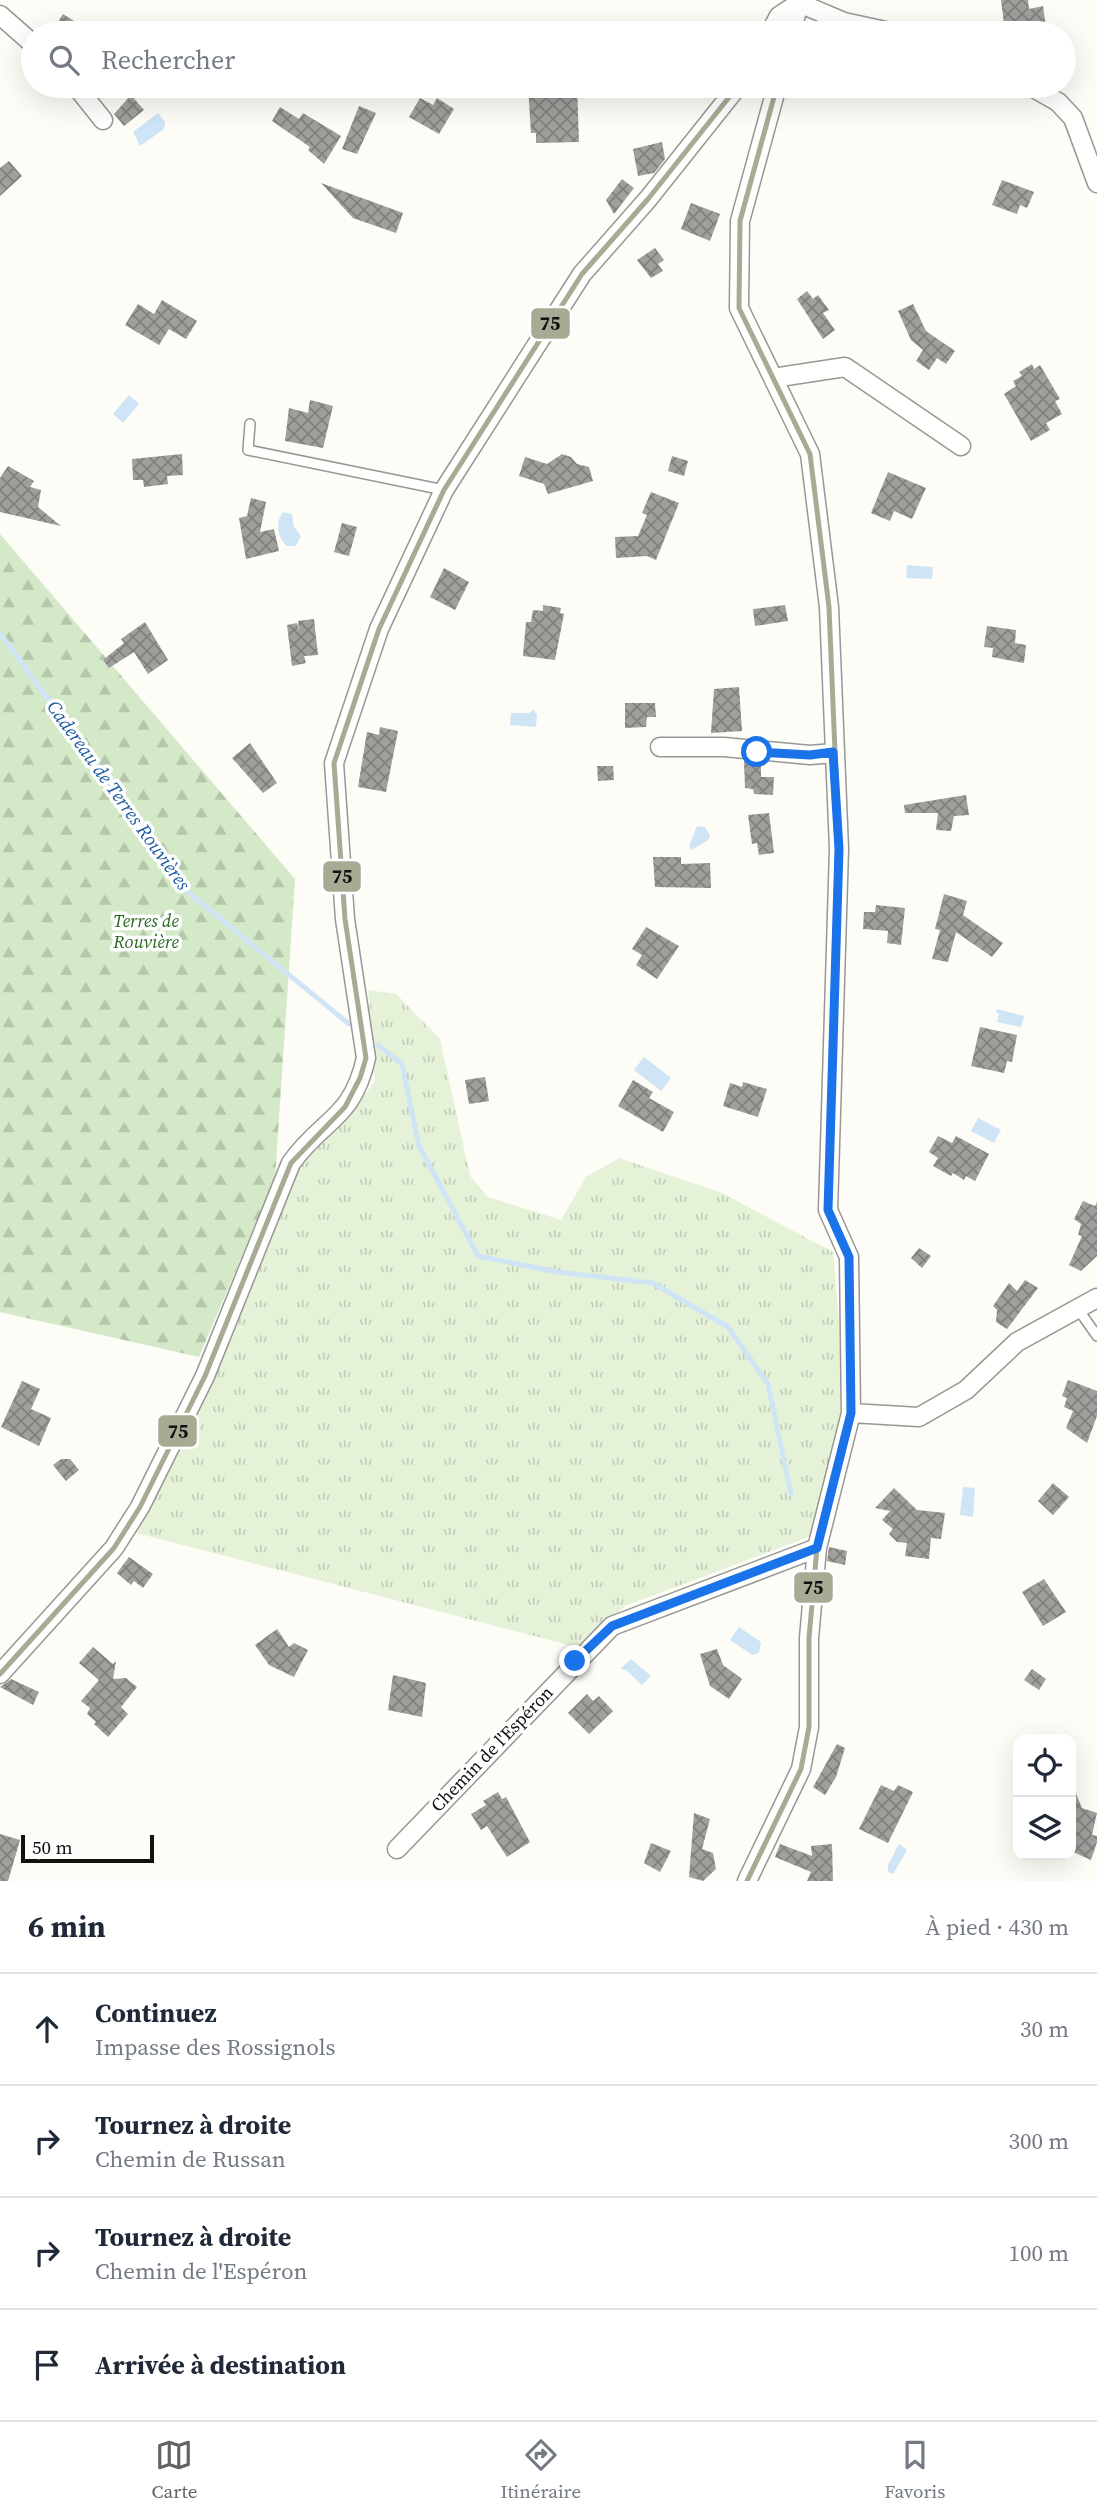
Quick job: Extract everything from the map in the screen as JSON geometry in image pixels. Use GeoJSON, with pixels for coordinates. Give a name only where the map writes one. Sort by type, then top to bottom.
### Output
{"type":"FeatureCollection","features":[{"type":"Feature","properties":{"kind":"street"},"geometry":{"type":"LineString","coordinates":[[776,21],[779,16],[799,2]]}},
{"type":"Feature","properties":{"kind":"street"},"geometry":{"type":"LineString","coordinates":[[794,21],[799,2]]}},
{"type":"Feature","properties":{"kind":"street"},"geometry":{"type":"LineString","coordinates":[[799,2],[842,21]]}},
{"type":"Feature","properties":{"kind":"street"},"geometry":{"type":"LineString","coordinates":[[0,15],[21,33]]}},
{"type":"Feature","properties":{"kind":"street"},"geometry":{"type":"LineString","coordinates":[[86,98],[103,120]]}},
{"type":"Feature","properties":{"kind":"street"},"geometry":{"type":"LineString","coordinates":[[0,1674],[114,1548],[139,1507],[205,1376],[291,1163],[313,1135],[341,1114],[361,1080],[365,1047],[345,919],[334,763],[379,629],[444,490],[582,274],[648,199],[728,98]]}},
{"type":"Feature","properties":{"kind":"street"},"geometry":{"type":"LineString","coordinates":[[747,1881],[801,1769],[809,1727],[809,1638],[817,1548],[851,1413],[849,1257],[828,1210],[839,849],[833,752],[830,607],[810,454],[739,308],[740,222],[774,98]]}},
{"type":"Feature","properties":{"kind":"street"},"geometry":{"type":"LineString","coordinates":[[1051,98],[1073,118],[1097,183]]}},
{"type":"Feature","properties":{"kind":"street"},"geometry":{"type":"LineString","coordinates":[[773,379],[845,366],[961,446]]}},
{"type":"Feature","properties":{"kind":"street"},"geometry":{"type":"LineString","coordinates":[[660,747],[724,747],[810,755],[833,752]]}},
{"type":"Feature","properties":{"kind":"street"},"geometry":{"type":"LineString","coordinates":[[851,1413],[919,1417],[966,1390],[1017,1342],[1097,1298]]}},
{"type":"Feature","properties":{"kind":"street","name":"Chemin de l'Espéron"},"geometry":{"type":"LineString","coordinates":[[397,1849],[612,1626],[817,1548]]}},
{"type":"Feature","properties":{"kind":"lane"},"geometry":{"type":"LineString","coordinates":[[250,424],[248,450],[444,490]]}},
{"type":"Feature","properties":{"kind":"lane"},"geometry":{"type":"LineString","coordinates":[[1078,1309],[1097,1336]]}},
{"type":"Feature","properties":{"kind":"green space","name":"Terres de Rouvière"},"geometry":{"type":"Polygon","coordinates":[[[0,534],[295,879],[275,1178],[199,1357],[0,1312],[0,534]]]}},
{"type":"Feature","properties":{"kind":"green space"},"geometry":{"type":"Polygon","coordinates":[[[368,990],[396,994],[440,1039],[470,1176],[488,1197],[561,1220],[586,1177],[619,1158],[722,1193],[833,1252],[844,1379],[841,1420],[811,1536],[625,1606],[580,1648],[136,1533],[255,1275],[304,1157],[346,1120],[375,1081],[368,990]]]}},
{"type":"Feature","properties":{"kind":"water"},"geometry":{"type":"Polygon","coordinates":[[[158,113],[165,122],[164,129],[140,146],[133,132],[158,113]]]}},
{"type":"Feature","properties":{"kind":"water"},"geometry":{"type":"Polygon","coordinates":[[[129,395],[139,404],[123,423],[113,414],[129,395]]]}},
{"type":"Feature","properties":{"kind":"water"},"geometry":{"type":"Polygon","coordinates":[[[283,512],[292,514],[294,527],[301,536],[296,546],[287,546],[279,534],[278,525],[283,512]]]}},
{"type":"Feature","properties":{"kind":"water"},"geometry":{"type":"Polygon","coordinates":[[[907,565],[933,567],[932,579],[906,578],[907,565]]]}},
{"type":"Feature","properties":{"kind":"water"},"geometry":{"type":"Polygon","coordinates":[[[534,710],[537,715],[536,727],[510,725],[511,713],[529,713],[534,710]]]}},
{"type":"Feature","properties":{"kind":"water"},"geometry":{"type":"Polygon","coordinates":[[[697,826],[705,827],[710,835],[708,840],[692,850],[689,846],[697,826]]]}},
{"type":"Feature","properties":{"kind":"water"},"geometry":{"type":"Polygon","coordinates":[[[997,1009],[1024,1016],[1021,1027],[997,1022],[997,1009]]]}},
{"type":"Feature","properties":{"kind":"water"},"geometry":{"type":"Polygon","coordinates":[[[644,1057],[671,1078],[661,1091],[634,1070],[644,1057]]]}},
{"type":"Feature","properties":{"kind":"water"},"geometry":{"type":"Polygon","coordinates":[[[978,1118],[1001,1130],[994,1143],[971,1131],[978,1118]]]}},
{"type":"Feature","properties":{"kind":"water"},"geometry":{"type":"Polygon","coordinates":[[[963,1487],[975,1488],[973,1517],[960,1515],[963,1487]]]}},
{"type":"Feature","properties":{"kind":"water"},"geometry":{"type":"Polygon","coordinates":[[[739,1627],[761,1642],[759,1653],[752,1655],[730,1640],[739,1627]]]}},
{"type":"Feature","properties":{"kind":"water"},"geometry":{"type":"Polygon","coordinates":[[[631,1659],[651,1676],[642,1685],[626,1670],[620,1669],[631,1659]]]}},
{"type":"Feature","properties":{"kind":"water"},"geometry":{"type":"Polygon","coordinates":[[[899,1844],[907,1850],[893,1874],[888,1872],[888,1865],[899,1844]]]}},
{"type":"Feature","properties":{"kind":"building"},"geometry":{"type":"Polygon","coordinates":[[[1001,0],[1028,0],[1029,9],[1043,6],[1045,21],[1004,21],[1001,0]]]}},
{"type":"Feature","properties":{"kind":"building"},"geometry":{"type":"Polygon","coordinates":[[[63,14],[74,21],[59,21],[63,14]]]}},
{"type":"Feature","properties":{"kind":"building"},"geometry":{"type":"Polygon","coordinates":[[[128,98],[134,98],[144,110],[124,126],[114,114],[128,98]]]}},
{"type":"Feature","properties":{"kind":"building"},"geometry":{"type":"Polygon","coordinates":[[[420,98],[433,105],[437,98],[454,109],[439,134],[409,117],[420,98]]]}},
{"type":"Feature","properties":{"kind":"building"},"geometry":{"type":"Polygon","coordinates":[[[529,98],[577,98],[579,142],[536,143],[536,133],[531,133],[529,98]]]}},
{"type":"Feature","properties":{"kind":"building"},"geometry":{"type":"Polygon","coordinates":[[[359,106],[376,113],[357,154],[342,149],[359,106]]]}},
{"type":"Feature","properties":{"kind":"building"},"geometry":{"type":"Polygon","coordinates":[[[280,107],[299,119],[303,113],[341,136],[324,164],[308,150],[310,147],[272,121],[280,107]]]}},
{"type":"Feature","properties":{"kind":"building"},"geometry":{"type":"Polygon","coordinates":[[[662,142],[665,159],[654,173],[638,176],[633,149],[662,142]]]}},
{"type":"Feature","properties":{"kind":"building"},"geometry":{"type":"Polygon","coordinates":[[[9,161],[22,176],[0,196],[0,168],[9,161]]]}},
{"type":"Feature","properties":{"kind":"building"},"geometry":{"type":"Polygon","coordinates":[[[622,179],[634,188],[614,214],[606,200],[622,179]]]}},
{"type":"Feature","properties":{"kind":"building"},"geometry":{"type":"Polygon","coordinates":[[[1002,180],[1034,192],[1027,208],[1020,205],[1017,214],[992,205],[1002,180]]]}},
{"type":"Feature","properties":{"kind":"building"},"geometry":{"type":"Polygon","coordinates":[[[321,183],[403,213],[396,233],[353,218],[321,183]]]}},
{"type":"Feature","properties":{"kind":"building"},"geometry":{"type":"Polygon","coordinates":[[[691,203],[720,214],[710,241],[681,229],[691,203]]]}},
{"type":"Feature","properties":{"kind":"building"},"geometry":{"type":"Polygon","coordinates":[[[655,248],[664,260],[658,264],[663,271],[651,278],[637,260],[655,248]]]}},
{"type":"Feature","properties":{"kind":"building"},"geometry":{"type":"Polygon","coordinates":[[[807,291],[813,299],[818,295],[829,310],[823,313],[835,330],[823,339],[797,299],[807,291]]]}},
{"type":"Feature","properties":{"kind":"building"},"geometry":{"type":"Polygon","coordinates":[[[162,300],[197,321],[186,339],[169,329],[159,345],[125,325],[138,304],[154,314],[162,300]]]}},
{"type":"Feature","properties":{"kind":"building"},"geometry":{"type":"Polygon","coordinates":[[[913,304],[926,331],[955,351],[946,364],[937,358],[929,370],[916,361],[923,350],[911,340],[898,311],[913,304]]]}},
{"type":"Feature","properties":{"kind":"building"},"geometry":{"type":"Polygon","coordinates":[[[1032,364],[1034,369],[1040,365],[1060,399],[1055,401],[1062,414],[1046,423],[1050,430],[1031,441],[1004,394],[1016,386],[1013,381],[1022,376],[1019,372],[1032,364]]]}},
{"type":"Feature","properties":{"kind":"building"},"geometry":{"type":"Polygon","coordinates":[[[310,400],[333,406],[323,448],[285,441],[289,408],[308,413],[310,400]]]}},
{"type":"Feature","properties":{"kind":"building"},"geometry":{"type":"Polygon","coordinates":[[[182,454],[183,475],[167,476],[168,484],[144,487],[143,480],[133,480],[132,459],[182,454]]]}},
{"type":"Feature","properties":{"kind":"building"},"geometry":{"type":"Polygon","coordinates":[[[562,454],[571,457],[577,464],[589,467],[593,481],[548,494],[544,484],[519,476],[525,457],[547,464],[562,454]]]}},
{"type":"Feature","properties":{"kind":"building"},"geometry":{"type":"Polygon","coordinates":[[[672,456],[688,461],[684,476],[668,471],[672,456]]]}},
{"type":"Feature","properties":{"kind":"building"},"geometry":{"type":"Polygon","coordinates":[[[8,466],[34,481],[30,487],[41,490],[38,507],[61,526],[0,512],[0,478],[8,466]]]}},
{"type":"Feature","properties":{"kind":"building"},"geometry":{"type":"Polygon","coordinates":[[[888,472],[926,488],[912,519],[894,511],[890,521],[871,513],[888,472]]]}},
{"type":"Feature","properties":{"kind":"building"},"geometry":{"type":"Polygon","coordinates":[[[651,492],[679,503],[656,560],[647,556],[616,558],[615,537],[638,536],[647,515],[642,513],[651,492]]]}},
{"type":"Feature","properties":{"kind":"building"},"geometry":{"type":"Polygon","coordinates":[[[251,498],[266,502],[260,532],[274,529],[279,551],[246,559],[239,518],[247,516],[251,498]]]}},
{"type":"Feature","properties":{"kind":"building"},"geometry":{"type":"Polygon","coordinates":[[[342,523],[357,527],[349,556],[334,552],[342,523]]]}},
{"type":"Feature","properties":{"kind":"building"},"geometry":{"type":"Polygon","coordinates":[[[444,568],[469,582],[455,610],[430,597],[444,568]]]}},
{"type":"Feature","properties":{"kind":"building"},"geometry":{"type":"Polygon","coordinates":[[[543,605],[561,608],[560,613],[564,614],[555,660],[523,656],[526,622],[531,622],[533,610],[543,611],[543,605]]]}},
{"type":"Feature","properties":{"kind":"building"},"geometry":{"type":"Polygon","coordinates":[[[785,605],[788,621],[755,626],[753,609],[785,605]]]}},
{"type":"Feature","properties":{"kind":"building"},"geometry":{"type":"Polygon","coordinates":[[[314,619],[318,655],[304,656],[306,663],[292,666],[287,625],[297,623],[299,631],[298,621],[314,619]]]}},
{"type":"Feature","properties":{"kind":"building"},"geometry":{"type":"Polygon","coordinates":[[[145,622],[168,660],[148,674],[134,652],[109,668],[103,660],[124,643],[121,639],[145,622]]]}},
{"type":"Feature","properties":{"kind":"building"},"geometry":{"type":"Polygon","coordinates":[[[987,626],[1016,630],[1015,643],[1026,645],[1024,663],[992,657],[993,648],[984,647],[987,626]]]}},
{"type":"Feature","properties":{"kind":"building"},"geometry":{"type":"Polygon","coordinates":[[[739,687],[742,731],[711,733],[714,689],[739,687]]]}},
{"type":"Feature","properties":{"kind":"building"},"geometry":{"type":"Polygon","coordinates":[[[625,703],[655,703],[656,717],[647,717],[646,727],[625,728],[625,703]]]}},
{"type":"Feature","properties":{"kind":"building"},"geometry":{"type":"Polygon","coordinates":[[[380,727],[398,731],[386,792],[358,787],[367,732],[379,735],[380,727]]]}},
{"type":"Feature","properties":{"kind":"building"},"geometry":{"type":"Polygon","coordinates":[[[250,743],[277,783],[263,793],[232,758],[250,743]]]}},
{"type":"Feature","properties":{"kind":"building"},"geometry":{"type":"Polygon","coordinates":[[[744,761],[761,762],[761,777],[774,777],[773,795],[754,794],[753,789],[745,788],[744,761]]]}},
{"type":"Feature","properties":{"kind":"building"},"geometry":{"type":"Polygon","coordinates":[[[597,766],[613,766],[614,780],[598,781],[597,766]]]}},
{"type":"Feature","properties":{"kind":"building"},"geometry":{"type":"Polygon","coordinates":[[[966,795],[969,815],[954,816],[951,831],[936,830],[938,813],[905,813],[904,805],[966,795]]]}},
{"type":"Feature","properties":{"kind":"building"},"geometry":{"type":"Polygon","coordinates":[[[769,813],[774,853],[759,855],[757,843],[752,844],[748,815],[769,813]]]}},
{"type":"Feature","properties":{"kind":"building"},"geometry":{"type":"Polygon","coordinates":[[[653,857],[681,857],[681,864],[710,863],[711,888],[655,887],[653,857]]]}},
{"type":"Feature","properties":{"kind":"building"},"geometry":{"type":"Polygon","coordinates":[[[944,894],[967,901],[963,915],[1003,943],[992,957],[956,932],[948,962],[932,959],[940,930],[935,929],[944,894]]]}},
{"type":"Feature","properties":{"kind":"building"},"geometry":{"type":"Polygon","coordinates":[[[876,905],[905,908],[901,945],[887,943],[888,931],[863,929],[864,912],[875,912],[876,905]]]}},
{"type":"Feature","properties":{"kind":"building"},"geometry":{"type":"Polygon","coordinates":[[[646,927],[679,946],[657,979],[636,965],[642,955],[632,949],[646,927]]]}},
{"type":"Feature","properties":{"kind":"building"},"geometry":{"type":"Polygon","coordinates":[[[980,1027],[1017,1035],[1012,1062],[1007,1061],[1004,1073],[971,1066],[980,1027]]]}},
{"type":"Feature","properties":{"kind":"building"},"geometry":{"type":"Polygon","coordinates":[[[485,1077],[489,1101],[469,1104],[465,1080],[485,1077]]]}},
{"type":"Feature","properties":{"kind":"building"},"geometry":{"type":"Polygon","coordinates":[[[633,1080],[653,1092],[649,1098],[674,1112],[663,1132],[618,1106],[633,1080]]]}},
{"type":"Feature","properties":{"kind":"building"},"geometry":{"type":"Polygon","coordinates":[[[743,1082],[767,1089],[758,1117],[723,1106],[730,1083],[742,1087],[743,1082]]]}},
{"type":"Feature","properties":{"kind":"building"},"geometry":{"type":"Polygon","coordinates":[[[938,1136],[952,1143],[956,1136],[989,1154],[975,1181],[966,1176],[964,1180],[953,1173],[951,1176],[933,1166],[938,1158],[929,1152],[938,1136]]]}},
{"type":"Feature","properties":{"kind":"building"},"geometry":{"type":"Polygon","coordinates":[[[1083,1201],[1095,1206],[1097,1202],[1097,1256],[1081,1271],[1069,1265],[1082,1236],[1078,1235],[1081,1224],[1074,1219],[1083,1201]]]}},
{"type":"Feature","properties":{"kind":"building"},"geometry":{"type":"Polygon","coordinates":[[[919,1248],[931,1256],[922,1268],[911,1258],[919,1248]]]}},
{"type":"Feature","properties":{"kind":"building"},"geometry":{"type":"Polygon","coordinates":[[[1025,1280],[1038,1288],[1007,1329],[996,1322],[997,1310],[993,1306],[1009,1283],[1017,1291],[1025,1280]]]}},
{"type":"Feature","properties":{"kind":"building"},"geometry":{"type":"Polygon","coordinates":[[[1068,1380],[1097,1391],[1097,1416],[1087,1443],[1066,1428],[1073,1411],[1064,1407],[1067,1398],[1062,1396],[1068,1380]]]}},
{"type":"Feature","properties":{"kind":"building"},"geometry":{"type":"Polygon","coordinates":[[[22,1381],[40,1389],[31,1409],[51,1418],[39,1446],[1,1427],[22,1381]]]}},
{"type":"Feature","properties":{"kind":"building"},"geometry":{"type":"Polygon","coordinates":[[[61,1459],[70,1459],[79,1470],[66,1481],[53,1465],[61,1459]]]}},
{"type":"Feature","properties":{"kind":"building"},"geometry":{"type":"Polygon","coordinates":[[[1053,1483],[1069,1497],[1053,1515],[1038,1501],[1053,1483]]]}},
{"type":"Feature","properties":{"kind":"building"},"geometry":{"type":"Polygon","coordinates":[[[894,1488],[917,1510],[945,1513],[941,1539],[931,1538],[929,1559],[905,1556],[907,1543],[897,1542],[889,1534],[893,1529],[882,1520],[890,1511],[875,1508],[894,1488]]]}},
{"type":"Feature","properties":{"kind":"building"},"geometry":{"type":"Polygon","coordinates":[[[829,1547],[847,1551],[845,1565],[827,1561],[829,1547]]]}},
{"type":"Feature","properties":{"kind":"building"},"geometry":{"type":"Polygon","coordinates":[[[129,1557],[153,1574],[143,1588],[134,1581],[131,1585],[117,1573],[129,1557]]]}},
{"type":"Feature","properties":{"kind":"building"},"geometry":{"type":"Polygon","coordinates":[[[1044,1579],[1066,1612],[1043,1626],[1022,1592],[1044,1579]]]}},
{"type":"Feature","properties":{"kind":"building"},"geometry":{"type":"Polygon","coordinates":[[[277,1629],[289,1647],[294,1643],[308,1650],[294,1677],[269,1665],[255,1645],[277,1629]]]}},
{"type":"Feature","properties":{"kind":"building"},"geometry":{"type":"Polygon","coordinates":[[[93,1647],[113,1664],[116,1661],[113,1679],[126,1678],[137,1687],[121,1707],[128,1714],[108,1737],[94,1724],[96,1722],[87,1714],[90,1708],[81,1701],[99,1680],[79,1663],[93,1647]]]}},
{"type":"Feature","properties":{"kind":"building"},"geometry":{"type":"Polygon","coordinates":[[[717,1649],[723,1665],[742,1679],[729,1699],[710,1686],[700,1654],[717,1649]]]}},
{"type":"Feature","properties":{"kind":"building"},"geometry":{"type":"Polygon","coordinates":[[[1032,1669],[1046,1679],[1039,1690],[1024,1680],[1032,1669]]]}},
{"type":"Feature","properties":{"kind":"building"},"geometry":{"type":"Polygon","coordinates":[[[393,1675],[426,1683],[422,1717],[388,1710],[393,1675]]]}},
{"type":"Feature","properties":{"kind":"building"},"geometry":{"type":"Polygon","coordinates":[[[11,1679],[39,1692],[33,1705],[0,1687],[11,1679]]]}},
{"type":"Feature","properties":{"kind":"building"},"geometry":{"type":"Polygon","coordinates":[[[587,1694],[593,1701],[599,1696],[613,1711],[589,1734],[568,1713],[587,1694]]]}},
{"type":"Feature","properties":{"kind":"building"},"geometry":{"type":"Polygon","coordinates":[[[837,1744],[845,1748],[836,1777],[825,1795],[813,1787],[837,1744]]]}},
{"type":"Feature","properties":{"kind":"building"},"geometry":{"type":"Polygon","coordinates":[[[881,1785],[894,1791],[898,1785],[913,1792],[888,1843],[859,1829],[881,1785]]]}},
{"type":"Feature","properties":{"kind":"building"},"geometry":{"type":"Polygon","coordinates":[[[498,1792],[502,1799],[506,1797],[530,1842],[507,1857],[487,1826],[481,1830],[471,1814],[486,1805],[483,1801],[498,1792]]]}},
{"type":"Feature","properties":{"kind":"building"},"geometry":{"type":"Polygon","coordinates":[[[1076,1793],[1082,1808],[1097,1813],[1092,1835],[1097,1836],[1097,1842],[1091,1860],[1076,1853],[1076,1793]]]}},
{"type":"Feature","properties":{"kind":"building"},"geometry":{"type":"Polygon","coordinates":[[[694,1813],[710,1819],[702,1849],[713,1853],[716,1869],[703,1881],[689,1877],[694,1813]]]}},
{"type":"Feature","properties":{"kind":"building"},"geometry":{"type":"Polygon","coordinates":[[[0,1834],[20,1840],[8,1881],[0,1881],[0,1834]]]}},
{"type":"Feature","properties":{"kind":"building"},"geometry":{"type":"Polygon","coordinates":[[[651,1843],[671,1851],[660,1872],[644,1863],[651,1843]]]}},
{"type":"Feature","properties":{"kind":"building"},"geometry":{"type":"Polygon","coordinates":[[[780,1844],[812,1856],[811,1846],[832,1844],[833,1881],[807,1881],[811,1872],[775,1857],[780,1844]]]}},
{"type":"Feature","properties":{"kind":"waterway","name":"Cadereau de Terres Rouvières"},"geometry":{"type":"LineString","coordinates":[[0,633],[188,892],[349,1024]]}},
{"type":"Feature","properties":{"kind":"waterway","name":"Cadereau de Terres Rouvières"},"geometry":{"type":"LineString","coordinates":[[378,1045],[402,1064],[419,1146],[478,1256],[557,1272],[653,1283],[728,1327],[768,1384],[791,1494]]}},
{"type":"Feature","properties":{"kind":"transit line","name":"75"},"geometry":{"type":"LineString","coordinates":[[0,1674],[114,1548],[140,1507],[205,1376],[291,1163],[345,1107],[360,1078],[366,1058],[345,919],[334,763],[379,629],[444,490],[582,274],[648,199],[728,98]]}},
{"type":"Feature","properties":{"kind":"transit line","name":"75"},"geometry":{"type":"LineString","coordinates":[[747,1881],[801,1769],[809,1727],[809,1638],[817,1548],[851,1413],[849,1257],[828,1210],[839,849],[829,607],[810,454],[739,308],[740,221],[774,98]]}},
{"type":"Feature","properties":{"kind":"route"},"geometry":{"type":"LineString","coordinates":[[575,1661],[612,1626],[817,1548],[851,1413],[849,1257],[828,1210],[839,849],[833,752],[810,755],[757,752]]}}]}
